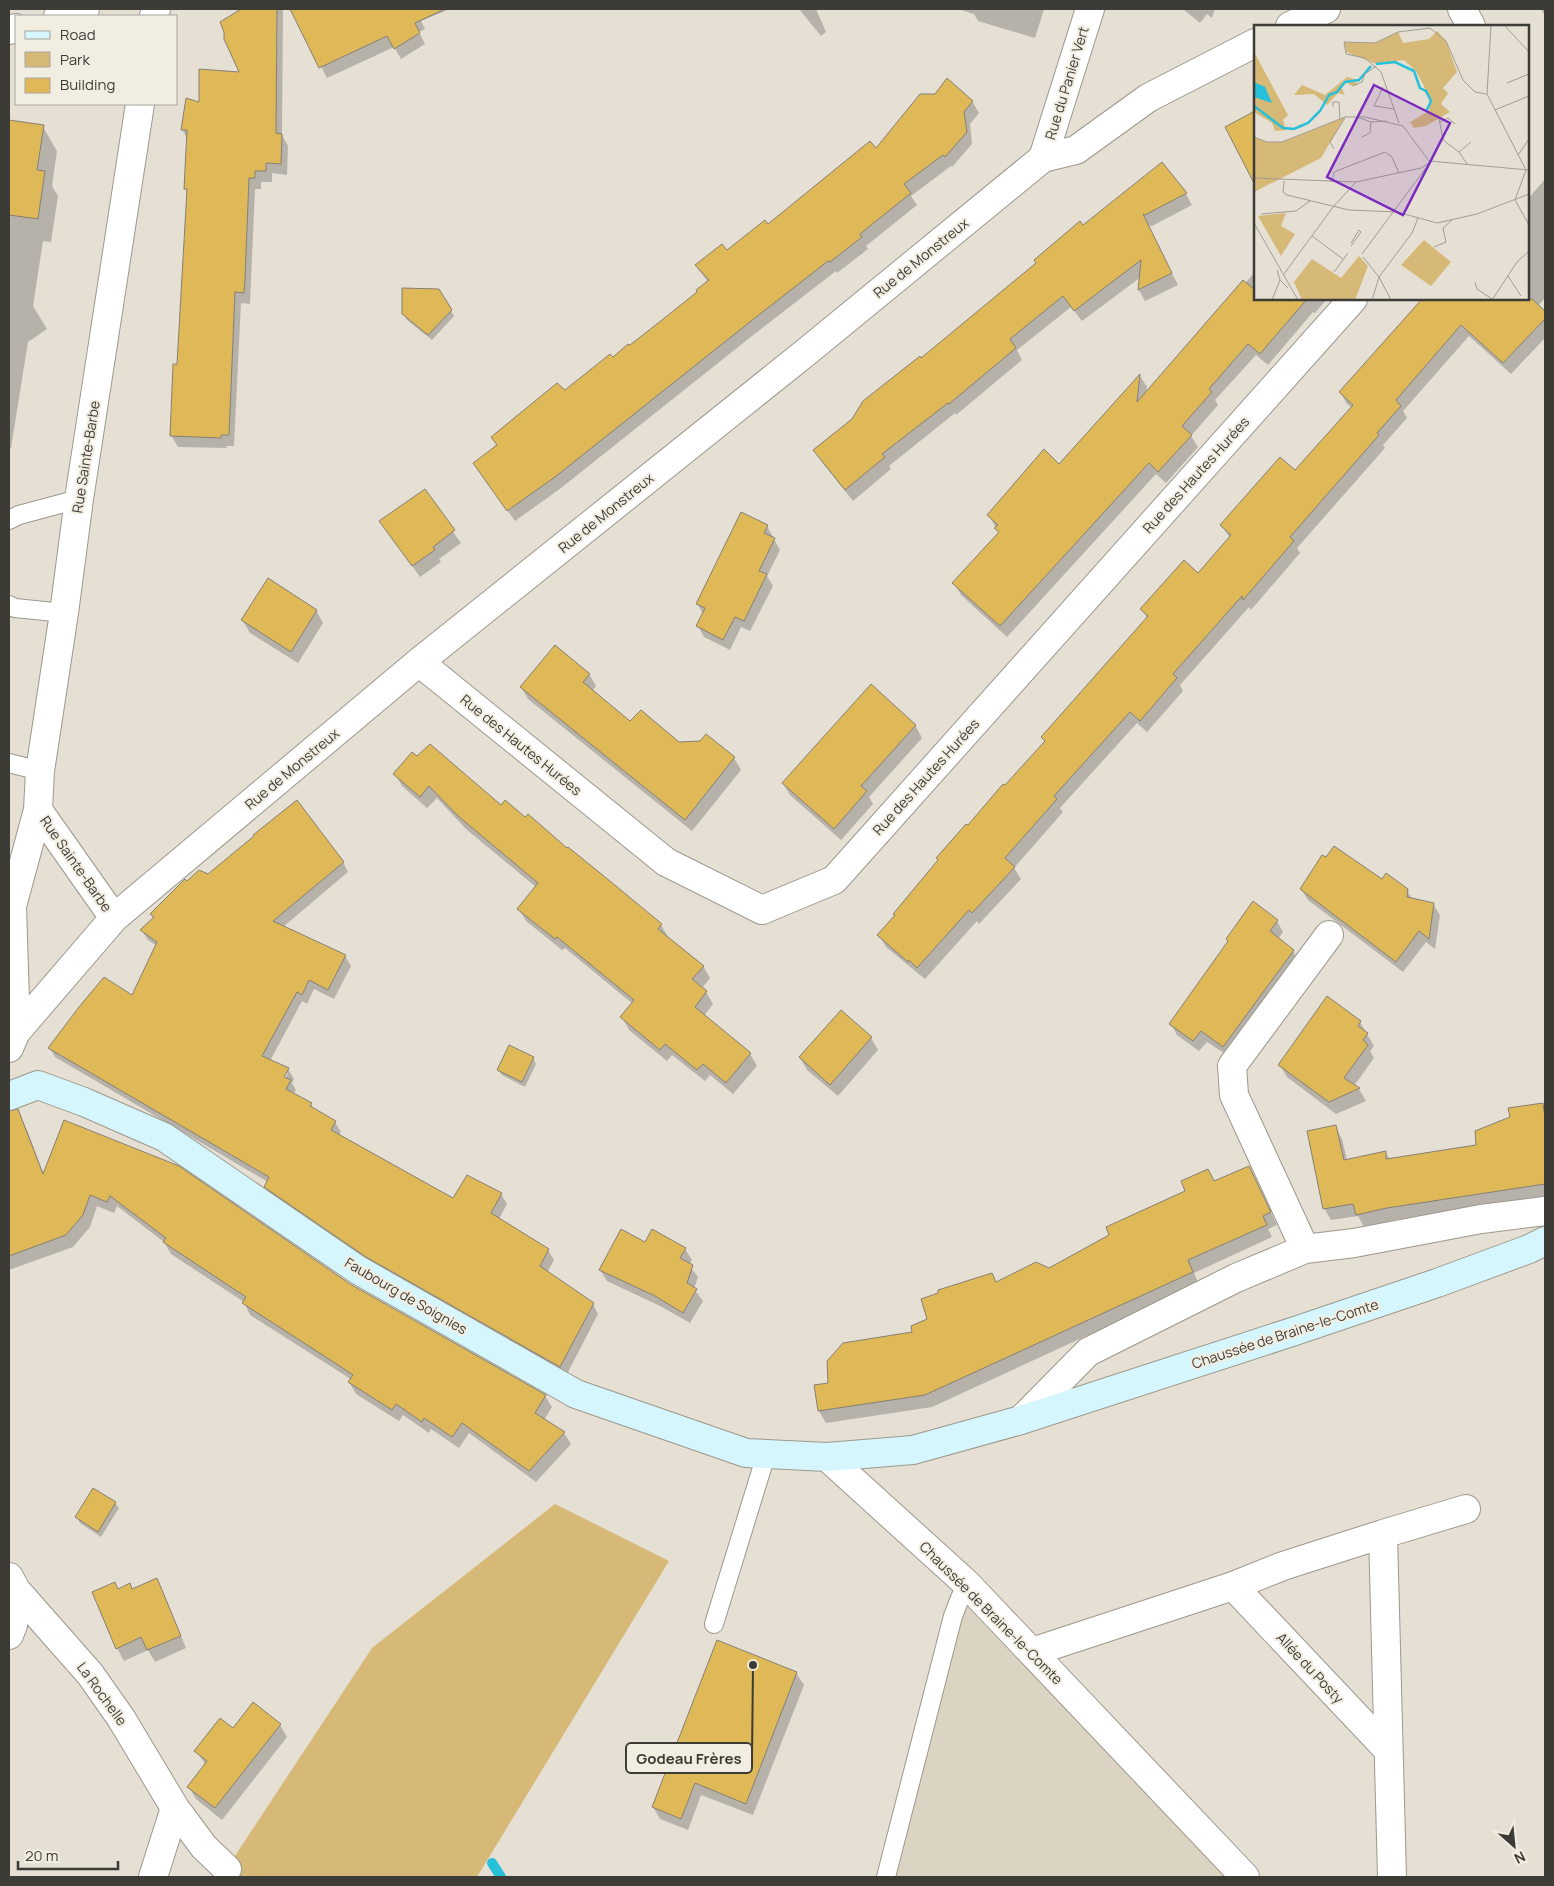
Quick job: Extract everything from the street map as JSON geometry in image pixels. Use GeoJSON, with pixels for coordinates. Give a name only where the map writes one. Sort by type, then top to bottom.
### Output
{"type":"FeatureCollection","features":[{"type":"Feature","properties":{"kind":"street"},"geometry":{"type":"LineString","coordinates":[[62,15],[85,9]]}},
{"type":"Feature","properties":{"kind":"street","name":"Rue du Panier Vert"},"geometry":{"type":"LineString","coordinates":[[1043,158],[1090,9]]}},
{"type":"Feature","properties":{"kind":"street"},"geometry":{"type":"LineString","coordinates":[[1292,25],[1326,9]]}},
{"type":"Feature","properties":{"kind":"street"},"geometry":{"type":"LineString","coordinates":[[1462,9],[1470,25]]}},
{"type":"Feature","properties":{"kind":"street","name":"Rue de Monstreux"},"geometry":{"type":"LineString","coordinates":[[12,1040],[114,918],[419,662],[805,353],[1043,158],[1076,150],[1148,98],[1254,44]]}},
{"type":"Feature","properties":{"kind":"street","name":"Rue Sainte-Barbe"},"geometry":{"type":"LineString","coordinates":[[12,1040],[12,906],[38,810],[40,771],[79,499],[140,105]]}},
{"type":"Feature","properties":{"kind":"street","name":"Rue des Hautes Hurées"},"geometry":{"type":"LineString","coordinates":[[419,662],[666,862],[762,910],[834,880],[1352,300]]}},
{"type":"Feature","properties":{"kind":"street","name":"Rue Sainte-Barbe"},"geometry":{"type":"LineString","coordinates":[[38,810],[114,918]]}},
{"type":"Feature","properties":{"kind":"street"},"geometry":{"type":"LineString","coordinates":[[1306,1249],[1234,1095],[1232,1066],[1329,935]]}},
{"type":"Feature","properties":{"kind":"street","name":"Faubourg de Soignies"},"geometry":{"type":"LineString","coordinates":[[9,1096],[38,1085],[84,1102],[164,1137],[358,1270],[576,1394],[746,1453],[827,1456]]}},
{"type":"Feature","properties":{"kind":"street","name":"Chaussée de Braine-le-Comte"},"geometry":{"type":"LineString","coordinates":[[1021,1420],[1088,1352],[1236,1278],[1306,1249],[1481,1219],[1545,1211]]}},
{"type":"Feature","properties":{"kind":"street","name":"Chaussée de Braine-le-Comte"},"geometry":{"type":"LineString","coordinates":[[827,1456],[913,1450],[1021,1420],[1427,1287],[1530,1249],[1545,1241]]}},
{"type":"Feature","properties":{"kind":"street","name":"Chaussée de Braine-le-Comte"},"geometry":{"type":"LineString","coordinates":[[827,1456],[966,1583],[1245,1877]]}},
{"type":"Feature","properties":{"kind":"street"},"geometry":{"type":"LineString","coordinates":[[1032,1652],[1233,1586],[1283,1566],[1466,1509]]}},
{"type":"Feature","properties":{"kind":"street"},"geometry":{"type":"LineString","coordinates":[[1383,1534],[1392,1877]]}},
{"type":"Feature","properties":{"kind":"street","name":"La Rochelle"},"geometry":{"type":"LineString","coordinates":[[9,1635],[14,1625],[12,1584]]}},
{"type":"Feature","properties":{"kind":"street","name":"La Rochelle"},"geometry":{"type":"LineString","coordinates":[[12,1584],[90,1674],[121,1718],[175,1808],[204,1847],[227,1869]]}},
{"type":"Feature","properties":{"kind":"street","name":"Allée du Posty"},"geometry":{"type":"LineString","coordinates":[[1233,1586],[1388,1750]]}},
{"type":"Feature","properties":{"kind":"street"},"geometry":{"type":"LineString","coordinates":[[153,1877],[175,1808]]}},
{"type":"Feature","properties":{"kind":"lane"},"geometry":{"type":"LineString","coordinates":[[9,520],[19,515],[79,499]]}},
{"type":"Feature","properties":{"kind":"lane"},"geometry":{"type":"LineString","coordinates":[[9,605],[15,608],[64,613]]}},
{"type":"Feature","properties":{"kind":"lane"},"geometry":{"type":"LineString","coordinates":[[9,763],[40,771]]}},
{"type":"Feature","properties":{"kind":"lane"},"geometry":{"type":"LineString","coordinates":[[714,1624],[766,1455]]}},
{"type":"Feature","properties":{"kind":"lane"},"geometry":{"type":"LineString","coordinates":[[886,1877],[953,1616],[966,1583]]}},
{"type":"Feature","properties":{"kind":"shaded area"},"geometry":{"type":"Polygon","coordinates":[[[966,1583],[1244,1877],[884,1877],[966,1583]]]}},
{"type":"Feature","properties":{"kind":"green space"},"geometry":{"type":"Polygon","coordinates":[[[555,1504],[669,1561],[477,1877],[221,1877],[372,1648],[555,1504]]]}},
{"type":"Feature","properties":{"kind":"building"},"geometry":{"type":"Polygon","coordinates":[[[241,9],[277,9],[276,133],[282,134],[281,164],[266,163],[266,171],[255,171],[255,178],[249,178],[244,293],[235,292],[229,435],[221,435],[221,438],[170,436],[173,364],[177,364],[187,189],[184,189],[187,130],[181,130],[186,98],[199,102],[199,69],[239,72],[224,39],[224,32],[220,22],[241,9]]]}},
{"type":"Feature","properties":{"kind":"building"},"geometry":{"type":"Polygon","coordinates":[[[290,9],[445,9],[415,23],[420,33],[394,49],[387,36],[319,68],[290,9]]]}},
{"type":"Feature","properties":{"kind":"building"},"geometry":{"type":"Polygon","coordinates":[[[947,78],[973,101],[964,112],[967,132],[945,157],[943,155],[904,184],[911,193],[860,234],[862,237],[746,325],[555,477],[507,511],[473,463],[497,445],[491,437],[557,383],[565,390],[610,354],[613,357],[662,320],[709,280],[695,265],[722,244],[727,250],[765,220],[768,224],[870,141],[876,148],[920,94],[935,94],[947,78]]]}},
{"type":"Feature","properties":{"kind":"building"},"geometry":{"type":"Polygon","coordinates":[[[1254,112],[1254,183],[1225,127],[1254,112]]]}},
{"type":"Feature","properties":{"kind":"building"},"geometry":{"type":"Polygon","coordinates":[[[9,120],[44,125],[37,170],[45,171],[38,219],[9,215],[9,120]]]}},
{"type":"Feature","properties":{"kind":"building"},"geometry":{"type":"Polygon","coordinates":[[[1162,162],[1187,193],[1145,215],[1143,214],[1172,273],[1138,290],[1141,260],[1074,311],[1063,296],[1010,339],[1016,348],[949,404],[882,454],[885,457],[845,490],[813,450],[852,419],[863,401],[920,356],[921,358],[1036,263],[1034,260],[1080,221],[1083,225],[1162,162]]]}},
{"type":"Feature","properties":{"kind":"building"},"geometry":{"type":"Polygon","coordinates":[[[1243,280],[1254,289],[1254,300],[1306,300],[1260,354],[1248,344],[1209,389],[1212,392],[1182,426],[1192,435],[1158,472],[1149,463],[1000,626],[952,583],[999,532],[994,528],[998,525],[987,515],[1044,449],[1059,464],[1140,374],[1137,402],[1243,280]]]}},
{"type":"Feature","properties":{"kind":"building"},"geometry":{"type":"Polygon","coordinates":[[[402,288],[439,289],[452,310],[428,335],[402,314],[402,288]]]}},
{"type":"Feature","properties":{"kind":"building"},"geometry":{"type":"Polygon","coordinates":[[[1532,299],[1545,311],[1545,319],[1503,363],[1461,325],[1396,400],[1401,406],[1377,433],[1379,435],[1290,537],[1294,541],[1243,600],[1242,596],[1173,674],[1177,678],[1140,721],[1130,712],[1054,796],[1057,799],[1005,858],[1015,867],[972,913],[969,910],[917,968],[909,960],[908,962],[877,935],[938,860],[936,858],[1045,741],[1041,737],[1148,616],[1140,609],[1184,560],[1198,573],[1231,535],[1220,525],[1280,457],[1295,470],[1353,405],[1339,392],[1421,300],[1532,299]]]}},
{"type":"Feature","properties":{"kind":"building"},"geometry":{"type":"Polygon","coordinates":[[[425,489],[455,530],[433,547],[435,550],[412,566],[379,521],[425,489]]]}},
{"type":"Feature","properties":{"kind":"building"},"geometry":{"type":"Polygon","coordinates":[[[741,512],[768,525],[764,533],[775,538],[759,571],[767,574],[744,621],[735,617],[723,640],[696,626],[705,608],[696,604],[741,512]]]}},
{"type":"Feature","properties":{"kind":"building"},"geometry":{"type":"Polygon","coordinates":[[[268,578],[317,610],[291,652],[241,620],[268,578]]]}},
{"type":"Feature","properties":{"kind":"building"},"geometry":{"type":"Polygon","coordinates":[[[555,645],[590,674],[583,682],[630,721],[641,710],[679,742],[700,741],[706,734],[735,757],[685,820],[520,687],[555,645]]]}},
{"type":"Feature","properties":{"kind":"building"},"geometry":{"type":"Polygon","coordinates":[[[871,684],[916,725],[861,786],[867,791],[834,829],[782,783],[871,684]]]}},
{"type":"Feature","properties":{"kind":"building"},"geometry":{"type":"Polygon","coordinates":[[[430,744],[501,805],[505,800],[525,817],[528,814],[567,848],[662,924],[658,929],[704,966],[692,979],[707,991],[695,1007],[751,1053],[726,1083],[703,1064],[697,1070],[665,1044],[660,1050],[620,1017],[634,1000],[557,937],[555,939],[517,909],[538,883],[458,816],[429,786],[420,797],[393,774],[412,752],[417,756],[430,744]]]}},
{"type":"Feature","properties":{"kind":"building"},"geometry":{"type":"Polygon","coordinates":[[[297,800],[344,862],[273,921],[346,955],[328,990],[309,980],[302,995],[297,992],[262,1056],[289,1068],[284,1077],[291,1080],[286,1089],[312,1103],[310,1106],[336,1121],[331,1130],[453,1198],[467,1175],[502,1193],[491,1213],[549,1249],[540,1266],[594,1303],[560,1367],[366,1257],[264,1187],[269,1177],[48,1048],[104,977],[132,995],[157,942],[140,930],[154,917],[150,914],[185,879],[187,881],[199,870],[208,874],[297,800]]]}},
{"type":"Feature","properties":{"kind":"building"},"geometry":{"type":"Polygon","coordinates":[[[1334,846],[1382,879],[1386,873],[1408,889],[1407,897],[1434,903],[1429,939],[1419,931],[1396,962],[1300,889],[1322,855],[1326,857],[1334,846]]]}},
{"type":"Feature","properties":{"kind":"building"},"geometry":{"type":"Polygon","coordinates":[[[1253,901],[1278,920],[1270,931],[1294,950],[1223,1047],[1201,1031],[1193,1041],[1169,1024],[1228,941],[1226,939],[1253,901]]]}},
{"type":"Feature","properties":{"kind":"building"},"geometry":{"type":"Polygon","coordinates":[[[1327,996],[1361,1021],[1358,1026],[1368,1033],[1363,1040],[1368,1045],[1344,1078],[1360,1088],[1329,1102],[1278,1065],[1327,996]]]}},
{"type":"Feature","properties":{"kind":"building"},"geometry":{"type":"Polygon","coordinates":[[[841,1010],[872,1037],[830,1085],[799,1057],[841,1010]]]}},
{"type":"Feature","properties":{"kind":"building"},"geometry":{"type":"Polygon","coordinates":[[[509,1045],[534,1057],[522,1082],[497,1070],[509,1045]]]}},
{"type":"Feature","properties":{"kind":"building"},"geometry":{"type":"Polygon","coordinates":[[[1543,1103],[1545,1118],[1545,1184],[1387,1208],[1356,1215],[1353,1204],[1323,1209],[1307,1131],[1336,1125],[1344,1160],[1386,1151],[1386,1159],[1476,1145],[1475,1131],[1510,1117],[1508,1108],[1543,1103]]]}},
{"type":"Feature","properties":{"kind":"building"},"geometry":{"type":"Polygon","coordinates":[[[18,1109],[43,1174],[64,1120],[179,1166],[350,1284],[546,1395],[535,1413],[565,1432],[529,1471],[462,1423],[452,1437],[424,1418],[422,1422],[396,1404],[392,1410],[348,1382],[353,1375],[242,1303],[246,1297],[163,1242],[166,1238],[110,1196],[107,1202],[90,1195],[83,1215],[66,1235],[9,1256],[9,1111],[18,1109]]]}},
{"type":"Feature","properties":{"kind":"building"},"geometry":{"type":"Polygon","coordinates":[[[1249,1166],[1271,1212],[1263,1216],[1267,1225],[1188,1260],[1193,1272],[925,1395],[818,1411],[814,1385],[828,1383],[827,1361],[843,1343],[912,1332],[911,1326],[927,1319],[921,1299],[938,1293],[938,1290],[992,1273],[996,1282],[1036,1262],[1049,1268],[1109,1235],[1106,1227],[1185,1191],[1181,1181],[1208,1169],[1214,1181],[1249,1166]]]}},
{"type":"Feature","properties":{"kind":"building"},"geometry":{"type":"Polygon","coordinates":[[[621,1229],[645,1242],[652,1229],[686,1248],[680,1258],[693,1265],[687,1283],[697,1289],[683,1313],[655,1296],[599,1270],[621,1229]]]}},
{"type":"Feature","properties":{"kind":"building"},"geometry":{"type":"Polygon","coordinates":[[[93,1488],[116,1502],[98,1532],[75,1517],[93,1488]]]}},
{"type":"Feature","properties":{"kind":"building"},"geometry":{"type":"Polygon","coordinates":[[[157,1578],[181,1636],[147,1650],[141,1637],[116,1649],[92,1592],[115,1582],[118,1589],[130,1583],[132,1589],[157,1578]]]}},
{"type":"Feature","properties":{"kind":"building"},"geometry":{"type":"Polygon","coordinates":[[[717,1640],[797,1672],[746,1804],[695,1783],[681,1819],[652,1807],[717,1640]]]}},
{"type":"Feature","properties":{"kind":"building"},"geometry":{"type":"Polygon","coordinates":[[[253,1702],[281,1724],[215,1808],[187,1787],[207,1761],[194,1751],[220,1718],[233,1728],[253,1702]]]}},
{"type":"Feature","properties":{"kind":"waterway"},"geometry":{"type":"LineString","coordinates":[[492,1863],[501,1877]]}},
{"type":"Feature","properties":{"kind":"place","name":"Godeau Frères"},"geometry":{"type":"Point","coordinates":[753,1665]}}]}
